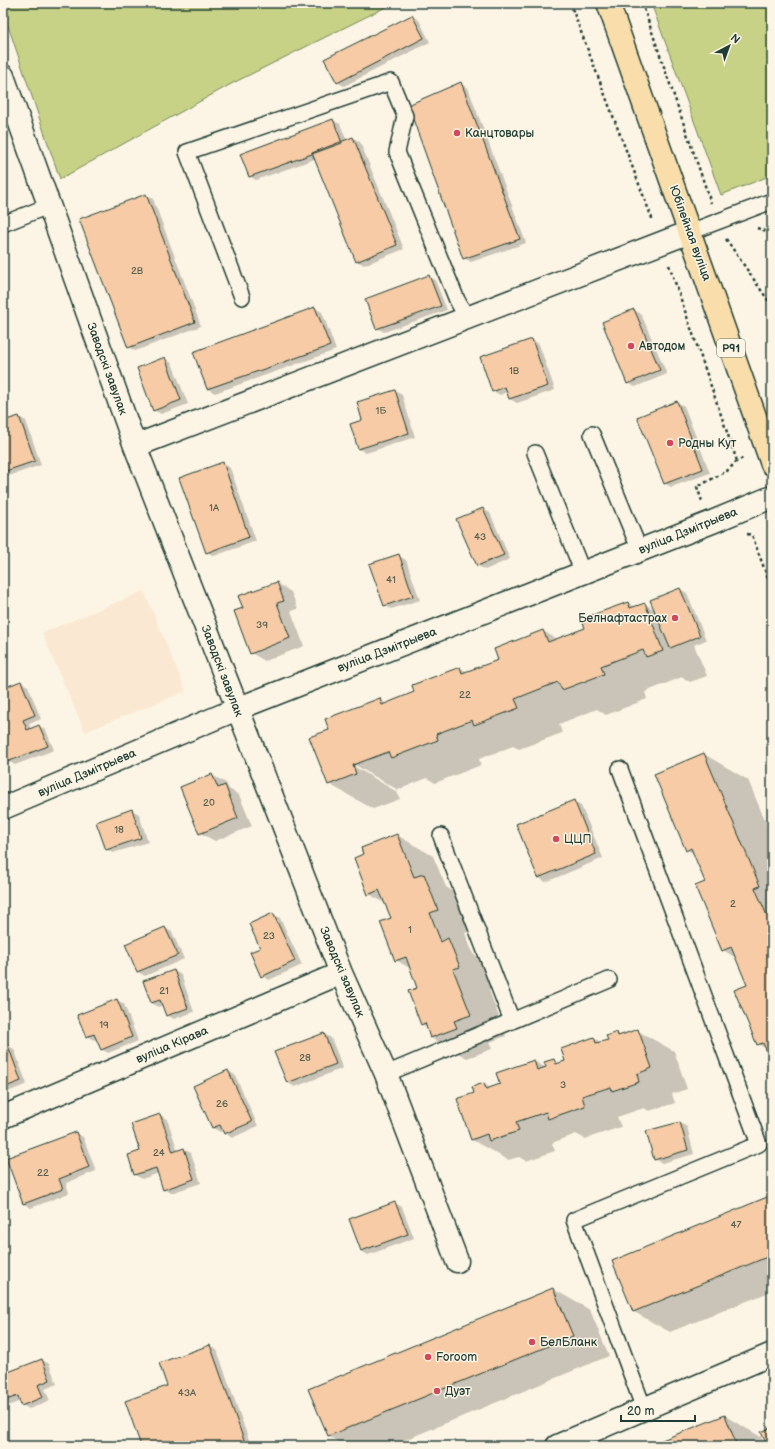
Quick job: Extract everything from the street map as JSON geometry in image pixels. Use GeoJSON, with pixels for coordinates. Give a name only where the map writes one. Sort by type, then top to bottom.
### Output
{"type":"FeatureCollection","features":[{"type":"Feature","properties":{"kind":"main road","name":"Юбілейная вуліца"},"geometry":{"type":"LineString","coordinates":[[608,3],[772,464]]}},
{"type":"Feature","properties":{"kind":"street","name":"Заводскі завулак"},"geometry":{"type":"LineString","coordinates":[[3,76],[134,446],[341,973],[386,1074],[457,1260]]}},
{"type":"Feature","properties":{"kind":"street"},"geometry":{"type":"LineString","coordinates":[[134,446],[690,232]]}},
{"type":"Feature","properties":{"kind":"street","name":"вуліца Дзмітрыева"},"geometry":{"type":"LineString","coordinates":[[3,808],[237,709],[640,551],[772,497]]}},
{"type":"Feature","properties":{"kind":"street","name":"вуліца Кірава"},"geometry":{"type":"LineString","coordinates":[[3,1117],[341,973]]}},
{"type":"Feature","properties":{"kind":"street"},"geometry":{"type":"LineString","coordinates":[[557,1446],[772,1354]]}},
{"type":"Feature","properties":{"kind":"lane"},"geometry":{"type":"LineString","coordinates":[[242,297],[187,152],[392,82],[405,116],[397,152],[454,292],[467,318]]}},
{"type":"Feature","properties":{"kind":"lane"},"geometry":{"type":"LineString","coordinates":[[690,232],[772,202]]}},
{"type":"Feature","properties":{"kind":"lane"},"geometry":{"type":"LineString","coordinates":[[3,224],[48,206]]}},
{"type":"Feature","properties":{"kind":"lane"},"geometry":{"type":"LineString","coordinates":[[592,434],[640,551]]}},
{"type":"Feature","properties":{"kind":"lane"},"geometry":{"type":"LineString","coordinates":[[535,453],[583,573]]}},
{"type":"Feature","properties":{"kind":"lane"},"geometry":{"type":"LineString","coordinates":[[620,769],[759,1144],[574,1220],[644,1409]]}},
{"type":"Feature","properties":{"kind":"lane"},"geometry":{"type":"LineString","coordinates":[[441,836],[512,1021]]}},
{"type":"Feature","properties":{"kind":"lane"},"geometry":{"type":"LineString","coordinates":[[386,1074],[609,980]]}},
{"type":"Feature","properties":{"kind":"path"},"geometry":{"type":"LineString","coordinates":[[642,3],[721,233],[772,306]]}},
{"type":"Feature","properties":{"kind":"shaded area"},"geometry":{"type":"Polygon","coordinates":[[[144,591],[186,691],[85,732],[42,633],[144,591]]]}},
{"type":"Feature","properties":{"kind":"green space"},"geometry":{"type":"Polygon","coordinates":[[[3,3],[394,3],[233,83],[60,179],[3,11],[3,3]]]}},
{"type":"Feature","properties":{"kind":"green space"},"geometry":{"type":"Polygon","coordinates":[[[651,3],[772,3],[772,175],[721,195],[651,3]]]}},
{"type":"Feature","properties":{"kind":"building"},"geometry":{"type":"Polygon","coordinates":[[[412,15],[424,38],[337,83],[324,59],[412,15]]]}},
{"type":"Feature","properties":{"kind":"building"},"geometry":{"type":"Polygon","coordinates":[[[461,82],[520,239],[463,259],[408,105],[461,82]]]}},
{"type":"Feature","properties":{"kind":"building"},"geometry":{"type":"Polygon","coordinates":[[[333,119],[342,143],[249,177],[240,154],[333,119]]]}},
{"type":"Feature","properties":{"kind":"building"},"geometry":{"type":"Polygon","coordinates":[[[353,137],[397,245],[356,262],[312,153],[353,137]]]}},
{"type":"Feature","properties":{"kind":"building"},"geometry":{"type":"Polygon","coordinates":[[[146,194],[195,322],[128,348],[79,219],[146,194]]]}},
{"type":"Feature","properties":{"kind":"building"},"geometry":{"type":"Polygon","coordinates":[[[429,275],[441,306],[376,329],[365,299],[429,275]]]}},
{"type":"Feature","properties":{"kind":"building"},"geometry":{"type":"Polygon","coordinates":[[[315,307],[330,346],[207,389],[193,352],[315,307]]]}},
{"type":"Feature","properties":{"kind":"building","name":"Автодом"},"geometry":{"type":"Polygon","coordinates":[[[634,309],[660,370],[627,384],[602,322],[634,309]]]}},
{"type":"Feature","properties":{"kind":"building"},"geometry":{"type":"Polygon","coordinates":[[[532,339],[548,386],[509,399],[505,387],[492,392],[480,357],[532,339]]]}},
{"type":"Feature","properties":{"kind":"building"},"geometry":{"type":"Polygon","coordinates":[[[165,357],[181,400],[153,411],[137,368],[165,357]]]}},
{"type":"Feature","properties":{"kind":"building"},"geometry":{"type":"Polygon","coordinates":[[[395,390],[409,433],[358,449],[350,424],[362,420],[357,402],[395,390]]]}},
{"type":"Feature","properties":{"kind":"building","name":"Родны Кут"},"geometry":{"type":"Polygon","coordinates":[[[677,401],[703,469],[664,484],[637,417],[677,401]]]}},
{"type":"Feature","properties":{"kind":"building"},"geometry":{"type":"Polygon","coordinates":[[[19,416],[35,461],[3,472],[3,421],[19,416]]]}},
{"type":"Feature","properties":{"kind":"building"},"geometry":{"type":"Polygon","coordinates":[[[223,462],[249,537],[206,553],[179,478],[223,462]]]}},
{"type":"Feature","properties":{"kind":"building"},"geometry":{"type":"Polygon","coordinates":[[[483,508],[504,555],[477,566],[456,519],[483,508]]]}},
{"type":"Feature","properties":{"kind":"building"},"geometry":{"type":"Polygon","coordinates":[[[399,554],[413,596],[384,606],[369,564],[399,554]]]}},
{"type":"Feature","properties":{"kind":"building"},"geometry":{"type":"Polygon","coordinates":[[[277,582],[284,601],[277,603],[290,638],[250,654],[234,611],[243,608],[238,596],[277,582]]]}},
{"type":"Feature","properties":{"kind":"building","name":"Белнафтастрах"},"geometry":{"type":"Polygon","coordinates":[[[680,588],[700,636],[670,648],[650,600],[680,588]]]}},
{"type":"Feature","properties":{"kind":"building"},"geometry":{"type":"Polygon","coordinates":[[[628,602],[630,608],[645,603],[663,651],[646,657],[643,650],[601,666],[604,674],[562,690],[558,682],[515,699],[519,708],[474,725],[472,720],[436,734],[438,740],[391,758],[388,752],[353,765],[356,774],[328,785],[309,737],[329,730],[325,719],[380,698],[382,705],[414,692],[412,685],[460,667],[462,673],[498,660],[494,649],[543,630],[548,642],[585,628],[581,619],[628,602]]]}},
{"type":"Feature","properties":{"kind":"building"},"geometry":{"type":"Polygon","coordinates":[[[21,681],[35,715],[23,720],[27,730],[39,725],[48,746],[7,762],[3,752],[3,688],[21,681]]]}},
{"type":"Feature","properties":{"kind":"building"},"geometry":{"type":"Polygon","coordinates":[[[704,753],[760,886],[755,888],[772,927],[771,1061],[763,1043],[757,1045],[734,990],[747,985],[731,947],[722,951],[695,886],[705,882],[691,848],[686,851],[654,774],[704,753]]]}},
{"type":"Feature","properties":{"kind":"building"},"geometry":{"type":"Polygon","coordinates":[[[212,774],[218,788],[225,785],[238,818],[199,834],[180,787],[212,774]]]}},
{"type":"Feature","properties":{"kind":"building","name":"ЦЦП"},"geometry":{"type":"Polygon","coordinates":[[[574,800],[596,854],[538,878],[516,824],[574,800]]]}},
{"type":"Feature","properties":{"kind":"building"},"geometry":{"type":"Polygon","coordinates":[[[132,809],[141,838],[106,850],[96,822],[132,809]]]}},
{"type":"Feature","properties":{"kind":"building"},"geometry":{"type":"Polygon","coordinates":[[[397,834],[414,877],[424,874],[438,910],[430,913],[441,942],[448,938],[460,967],[453,969],[471,1015],[454,1021],[457,1028],[430,1038],[425,1023],[421,1025],[408,991],[417,988],[406,957],[395,961],[380,922],[391,918],[379,890],[368,895],[354,858],[363,854],[361,848],[397,834]]]}},
{"type":"Feature","properties":{"kind":"building"},"geometry":{"type":"Polygon","coordinates":[[[273,913],[295,961],[261,977],[250,952],[260,948],[249,924],[273,913]]]}},
{"type":"Feature","properties":{"kind":"building"},"geometry":{"type":"Polygon","coordinates":[[[165,927],[178,955],[137,972],[125,944],[165,927]]]}},
{"type":"Feature","properties":{"kind":"building"},"geometry":{"type":"Polygon","coordinates":[[[174,970],[188,1008],[166,1016],[160,1000],[151,1003],[143,981],[174,970]]]}},
{"type":"Feature","properties":{"kind":"building"},"geometry":{"type":"Polygon","coordinates":[[[117,999],[132,1037],[101,1050],[94,1034],[86,1037],[77,1015],[117,999]]]}},
{"type":"Feature","properties":{"kind":"building"},"geometry":{"type":"Polygon","coordinates":[[[638,1029],[652,1068],[637,1074],[639,1082],[612,1091],[611,1087],[582,1096],[585,1106],[548,1119],[546,1112],[516,1122],[519,1131],[489,1141],[487,1134],[471,1140],[457,1099],[474,1093],[472,1087],[484,1083],[486,1089],[500,1084],[496,1073],[534,1060],[537,1070],[546,1067],[544,1062],[554,1059],[556,1064],[565,1061],[561,1049],[594,1037],[596,1043],[608,1040],[606,1036],[617,1032],[618,1036],[638,1029]]]}},
{"type":"Feature","properties":{"kind":"building"},"geometry":{"type":"Polygon","coordinates":[[[324,1033],[336,1064],[287,1083],[274,1052],[324,1033]]]}},
{"type":"Feature","properties":{"kind":"building"},"geometry":{"type":"Polygon","coordinates":[[[7,1043],[21,1081],[3,1088],[3,1045],[7,1043]]]}},
{"type":"Feature","properties":{"kind":"building"},"geometry":{"type":"Polygon","coordinates":[[[228,1070],[252,1122],[224,1134],[220,1125],[212,1128],[193,1086],[228,1070]]]}},
{"type":"Feature","properties":{"kind":"building"},"geometry":{"type":"Polygon","coordinates":[[[160,1114],[173,1152],[184,1148],[194,1179],[163,1190],[156,1168],[134,1175],[128,1155],[140,1151],[131,1124],[160,1114]]]}},
{"type":"Feature","properties":{"kind":"building"},"geometry":{"type":"Polygon","coordinates":[[[680,1122],[688,1150],[654,1160],[646,1131],[680,1122]]]}},
{"type":"Feature","properties":{"kind":"building"},"geometry":{"type":"Polygon","coordinates":[[[76,1132],[89,1167],[59,1179],[63,1189],[23,1204],[6,1158],[76,1132]]]}},
{"type":"Feature","properties":{"kind":"building"},"geometry":{"type":"Polygon","coordinates":[[[772,1195],[772,1255],[633,1312],[612,1261],[772,1195]]]}},
{"type":"Feature","properties":{"kind":"building"},"geometry":{"type":"Polygon","coordinates":[[[395,1202],[408,1234],[361,1251],[349,1219],[395,1202]]]}},
{"type":"Feature","properties":{"kind":"building"},"geometry":{"type":"Polygon","coordinates":[[[553,1288],[573,1336],[328,1436],[308,1389],[553,1288]]]}},
{"type":"Feature","properties":{"kind":"building"},"geometry":{"type":"Polygon","coordinates":[[[210,1345],[246,1446],[141,1446],[125,1401],[167,1386],[159,1363],[210,1345]]]}},
{"type":"Feature","properties":{"kind":"building"},"geometry":{"type":"Polygon","coordinates":[[[42,1359],[50,1380],[38,1385],[43,1397],[21,1406],[18,1396],[3,1401],[3,1374],[42,1359]]]}},
{"type":"Feature","properties":{"kind":"building"},"geometry":{"type":"Polygon","coordinates":[[[725,1415],[737,1446],[647,1446],[725,1415]]]}},
{"type":"Feature","properties":{"kind":"building"},"geometry":{"type":"Polygon","coordinates":[[[772,1427],[772,1446],[767,1446],[761,1432],[772,1427]]]}},
{"type":"Feature","properties":{"kind":"place","name":"Канцтовары"},"geometry":{"type":"Point","coordinates":[457,133]}},
{"type":"Feature","properties":{"kind":"place","name":"Автодом"},"geometry":{"type":"Point","coordinates":[631,346]}},
{"type":"Feature","properties":{"kind":"place","name":"Родны Кут"},"geometry":{"type":"Point","coordinates":[670,443]}},
{"type":"Feature","properties":{"kind":"place","name":"Белнафтастрах"},"geometry":{"type":"Point","coordinates":[675,618]}},
{"type":"Feature","properties":{"kind":"place","name":"ЦЦП"},"geometry":{"type":"Point","coordinates":[556,839]}},
{"type":"Feature","properties":{"kind":"place","name":"БелБланк"},"geometry":{"type":"Point","coordinates":[532,1342]}},
{"type":"Feature","properties":{"kind":"place","name":"Foroom"},"geometry":{"type":"Point","coordinates":[428,1357]}},
{"type":"Feature","properties":{"kind":"place","name":"Дуэт"},"geometry":{"type":"Point","coordinates":[437,1391]}}]}
